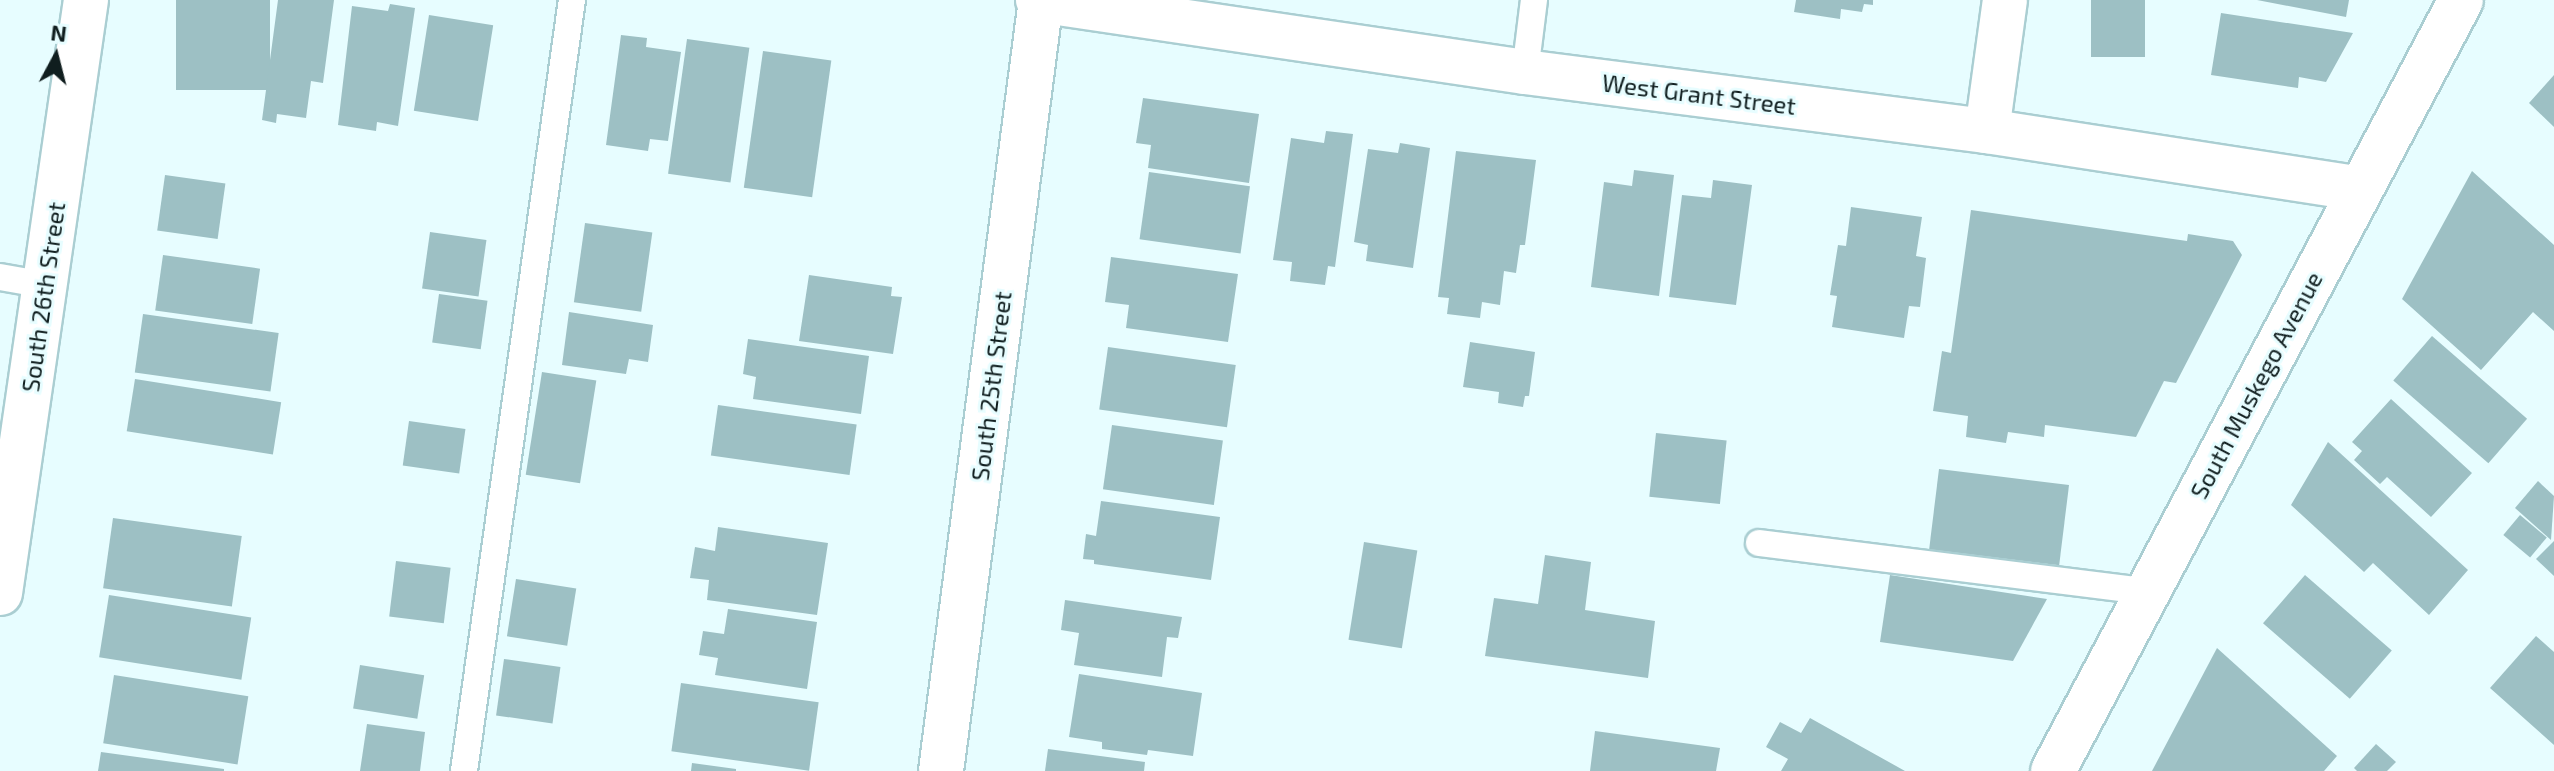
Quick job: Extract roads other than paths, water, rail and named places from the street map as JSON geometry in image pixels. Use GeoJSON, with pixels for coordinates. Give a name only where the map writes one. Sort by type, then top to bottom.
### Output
{"type":"FeatureCollection","features":[{"type":"Feature","properties":{"kind":"street","name":"South 26th Street"},"geometry":{"type":"LineString","coordinates":[[0,593],[86,0]]}},
{"type":"Feature","properties":{"kind":"street","name":"West Grant Street"},"geometry":{"type":"LineString","coordinates":[[1040,0],[1525,72],[1987,131],[2360,189]]}},
{"type":"Feature","properties":{"kind":"street","name":"South 25th Street"},"geometry":{"type":"LineString","coordinates":[[941,771],[1040,0]]}},
{"type":"Feature","properties":{"kind":"street"},"geometry":{"type":"LineString","coordinates":[[1987,131],[2005,0]]}},
{"type":"Feature","properties":{"kind":"street","name":"South Muskego Avenue"},"geometry":{"type":"LineString","coordinates":[[2053,771],[2461,0]]}},
{"type":"Feature","properties":{"kind":"lane"},"geometry":{"type":"LineString","coordinates":[[464,771],[572,0]]}},
{"type":"Feature","properties":{"kind":"lane"},"geometry":{"type":"LineString","coordinates":[[1525,72],[1534,0]]}},
{"type":"Feature","properties":{"kind":"lane"},"geometry":{"type":"LineString","coordinates":[[0,277],[45,285]]}},
{"type":"Feature","properties":{"kind":"lane"},"geometry":{"type":"LineString","coordinates":[[1759,543],[2146,591]]}}]}
